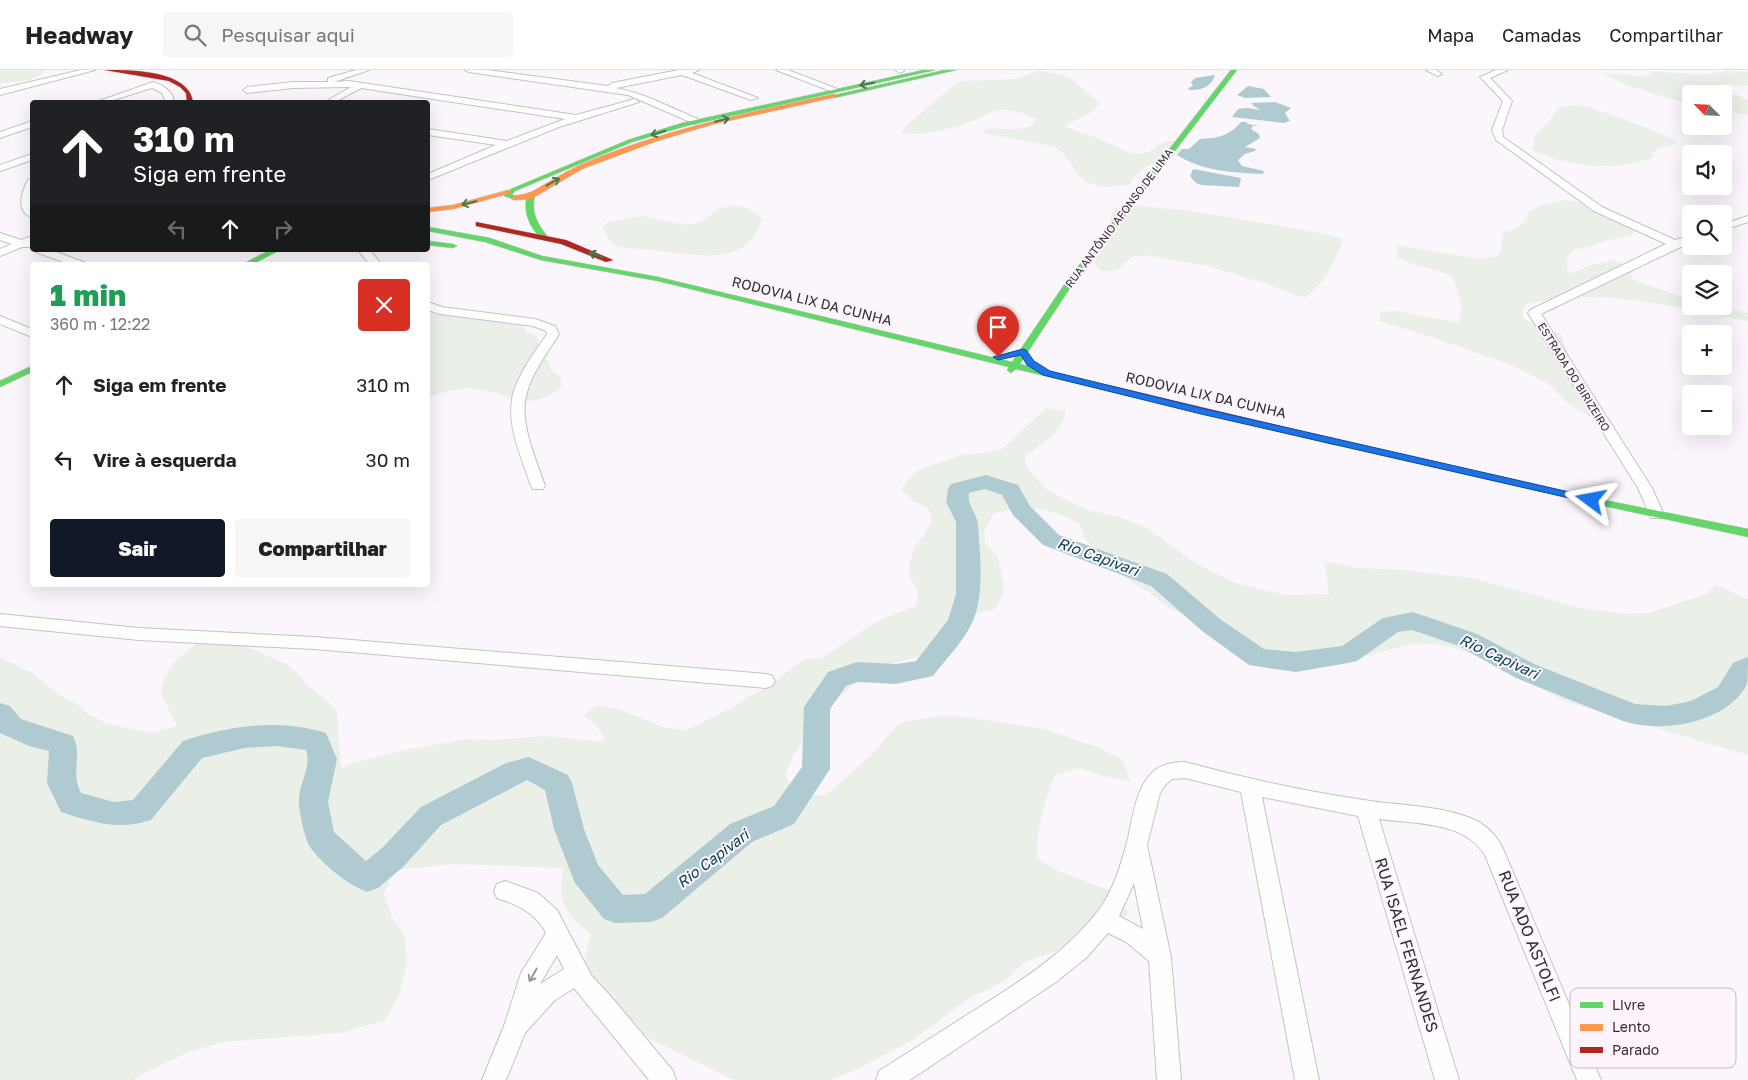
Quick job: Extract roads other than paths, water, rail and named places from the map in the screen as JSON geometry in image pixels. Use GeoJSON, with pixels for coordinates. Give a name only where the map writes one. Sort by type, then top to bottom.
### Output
{"type":"FeatureCollection","features":[{"type":"Feature","properties":{"kind":"main road"},"geometry":{"type":"LineString","coordinates":[[108,70],[163,78],[178,83],[188,89],[191,94],[190,100]]}},
{"type":"Feature","properties":{"kind":"main road"},"geometry":{"type":"LineString","coordinates":[[430,212],[509,192],[593,156],[689,123],[932,70]]}},
{"type":"Feature","properties":{"kind":"main road"},"geometry":{"type":"LineString","coordinates":[[509,192],[508,196],[514,199],[530,195],[574,171],[677,133],[750,113],[953,70]]}},
{"type":"Feature","properties":{"kind":"main road","name":"RUA ANTÔNIO AFONSO DE LIMA"},"geometry":{"type":"LineString","coordinates":[[1012,367],[1068,284],[1234,70]]}},
{"type":"Feature","properties":{"kind":"main road"},"geometry":{"type":"LineString","coordinates":[[530,195],[526,209],[530,222],[544,237]]}},
{"type":"Feature","properties":{"kind":"main road"},"geometry":{"type":"LineString","coordinates":[[430,212],[452,218]]}},
{"type":"Feature","properties":{"kind":"main road","name":"RODOVIA LIX DA CUNHA"},"geometry":{"type":"LineString","coordinates":[[470,222],[563,242],[658,279]]}},
{"type":"Feature","properties":{"kind":"main road","name":"RODOVIA LIX DA CUNHA"},"geometry":{"type":"LineString","coordinates":[[430,229],[498,244],[523,253],[571,264],[658,279],[987,358]]}},
{"type":"Feature","properties":{"kind":"main road"},"geometry":{"type":"LineString","coordinates":[[453,246],[460,241],[454,234]]}},
{"type":"Feature","properties":{"kind":"main road"},"geometry":{"type":"LineString","coordinates":[[523,253],[552,254],[561,252],[563,242]]}},
{"type":"Feature","properties":{"kind":"main road"},"geometry":{"type":"LineString","coordinates":[[430,244],[453,246],[477,243],[498,244]]}},
{"type":"Feature","properties":{"kind":"main road"},"geometry":{"type":"LineString","coordinates":[[251,262],[272,252]]}},
{"type":"Feature","properties":{"kind":"main road"},"geometry":{"type":"LineString","coordinates":[[1023,352],[1030,363],[1046,373],[1032,374],[1012,367],[990,363],[987,358],[1023,352]]}},
{"type":"Feature","properties":{"kind":"main road"},"geometry":{"type":"LineString","coordinates":[[0,384],[30,370]]}},
{"type":"Feature","properties":{"kind":"main road","name":"RODOVIA LIX DA CUNHA"},"geometry":{"type":"LineString","coordinates":[[1046,373],[1201,411],[1748,534]]}},
{"type":"Feature","properties":{"kind":"street"},"geometry":{"type":"LineString","coordinates":[[0,92],[91,70]]}},
{"type":"Feature","properties":{"kind":"street"},"geometry":{"type":"LineString","coordinates":[[324,84],[365,70]]}},
{"type":"Feature","properties":{"kind":"street"},"geometry":{"type":"LineString","coordinates":[[469,70],[603,88],[633,98],[689,123]]}},
{"type":"Feature","properties":{"kind":"street"},"geometry":{"type":"LineString","coordinates":[[603,88],[679,71],[695,70]]}},
{"type":"Feature","properties":{"kind":"street"},"geometry":{"type":"LineString","coordinates":[[780,70],[836,90]]}},
{"type":"Feature","properties":{"kind":"street"},"geometry":{"type":"LineString","coordinates":[[796,70],[848,88]]}},
{"type":"Feature","properties":{"kind":"street"},"geometry":{"type":"LineString","coordinates":[[1504,70],[1484,76],[1508,101],[1497,130],[1499,138],[1598,209],[1675,244]]}},
{"type":"Feature","properties":{"kind":"street"},"geometry":{"type":"LineString","coordinates":[[679,71],[754,98]]}},
{"type":"Feature","properties":{"kind":"street"},"geometry":{"type":"LineString","coordinates":[[338,84],[346,76]]}},
{"type":"Feature","properties":{"kind":"street"},"geometry":{"type":"LineString","coordinates":[[247,90],[294,81],[338,84],[577,118]]}},
{"type":"Feature","properties":{"kind":"street"},"geometry":{"type":"LineString","coordinates":[[630,82],[624,86],[633,98]]}},
{"type":"Feature","properties":{"kind":"street"},"geometry":{"type":"LineString","coordinates":[[106,100],[153,85],[165,91],[170,100]]}},
{"type":"Feature","properties":{"kind":"street"},"geometry":{"type":"LineString","coordinates":[[333,100],[359,86]]}},
{"type":"Feature","properties":{"kind":"street"},"geometry":{"type":"LineString","coordinates":[[430,176],[633,98]]}},
{"type":"Feature","properties":{"kind":"street"},"geometry":{"type":"LineString","coordinates":[[0,135],[30,125]]}},
{"type":"Feature","properties":{"kind":"street"},"geometry":{"type":"LineString","coordinates":[[430,133],[509,145]]}},
{"type":"Feature","properties":{"kind":"street"},"geometry":{"type":"LineString","coordinates":[[0,168],[30,158]]}},
{"type":"Feature","properties":{"kind":"street"},"geometry":{"type":"LineString","coordinates":[[21,161],[30,171]]}},
{"type":"Feature","properties":{"kind":"street"},"geometry":{"type":"LineString","coordinates":[[30,186],[27,192],[26,204],[30,213]]}},
{"type":"Feature","properties":{"kind":"street"},"geometry":{"type":"LineString","coordinates":[[1732,224],[1748,219]]}},
{"type":"Feature","properties":{"kind":"street"},"geometry":{"type":"LineString","coordinates":[[0,236],[30,247]]}},
{"type":"Feature","properties":{"kind":"street"},"geometry":{"type":"LineString","coordinates":[[0,253],[30,240]]}},
{"type":"Feature","properties":{"kind":"street","name":"ESTRADA DO BIRIZEIRO"},"geometry":{"type":"LineString","coordinates":[[1656,514],[1645,488],[1534,313],[1682,241]]}},
{"type":"Feature","properties":{"kind":"street"},"geometry":{"type":"LineString","coordinates":[[46,252],[74,262]]}},
{"type":"Feature","properties":{"kind":"street"},"geometry":{"type":"LineString","coordinates":[[366,252],[374,262]]}},
{"type":"Feature","properties":{"kind":"street"},"geometry":{"type":"LineString","coordinates":[[430,307],[440,310],[534,323],[551,329],[553,334],[520,390],[517,407],[518,419],[538,486]]}},
{"type":"Feature","properties":{"kind":"street"},"geometry":{"type":"LineString","coordinates":[[0,320],[30,333]]}},
{"type":"Feature","properties":{"kind":"street"},"geometry":{"type":"LineString","coordinates":[[0,620],[139,634],[314,643],[766,680]]}},
{"type":"Feature","properties":{"kind":"street"},"geometry":{"type":"LineString","coordinates":[[888,1080],[1020,995],[1083,945],[1103,921],[1120,893],[1137,845],[1151,790],[1157,780],[1165,773],[1174,770],[1185,770],[1250,788],[1366,809]]}},
{"type":"Feature","properties":{"kind":"street"},"geometry":{"type":"LineString","coordinates":[[1250,788],[1306,1080]]}},
{"type":"Feature","properties":{"kind":"street","name":"RUA ADO ASTOLFI"},"geometry":{"type":"LineString","coordinates":[[1366,809],[1446,820],[1471,828],[1487,840],[1494,851],[1570,1034]]}},
{"type":"Feature","properties":{"kind":"street","name":"RUA ISAEL FERNANDES"},"geometry":{"type":"LineString","coordinates":[[1366,809],[1447,1080]]}},
{"type":"Feature","properties":{"kind":"street"},"geometry":{"type":"LineString","coordinates":[[1137,845],[1160,957],[1169,1080]]}},
{"type":"Feature","properties":{"kind":"street"},"geometry":{"type":"LineString","coordinates":[[505,891],[530,900],[550,917],[582,983],[606,1008],[664,1080]]}},
{"type":"Feature","properties":{"kind":"street"},"geometry":{"type":"LineString","coordinates":[[1103,921],[1119,925],[1134,934],[1160,957]]}},
{"type":"Feature","properties":{"kind":"street"},"geometry":{"type":"LineString","coordinates":[[494,1080],[516,1026],[529,981],[558,933]]}},
{"type":"Feature","properties":{"kind":"street"},"geometry":{"type":"LineString","coordinates":[[516,1026],[546,993],[578,973]]}},
{"type":"Feature","properties":{"kind":"street","name":"RUA ADO ASTOLFI"},"geometry":{"type":"LineString","coordinates":[[1584,1068],[1589,1080]]}},
{"type":"Feature","properties":{"kind":"water"},"geometry":{"type":"Polygon","coordinates":[[[1215,75],[1211,83],[1205,87],[1189,90],[1188,88],[1193,86],[1191,82],[1195,78],[1215,75]]]}},
{"type":"Feature","properties":{"kind":"water"},"geometry":{"type":"Polygon","coordinates":[[[1248,86],[1264,89],[1271,97],[1245,98],[1237,95],[1248,86]]]}},
{"type":"Feature","properties":{"kind":"water"},"geometry":{"type":"Polygon","coordinates":[[[1275,102],[1291,108],[1285,113],[1290,121],[1284,123],[1232,117],[1238,109],[1261,110],[1251,103],[1275,102]]]}},
{"type":"Feature","properties":{"kind":"water"},"geometry":{"type":"Polygon","coordinates":[[[1241,122],[1258,126],[1253,126],[1251,129],[1259,134],[1260,138],[1245,147],[1256,149],[1255,151],[1245,154],[1238,160],[1242,166],[1264,171],[1263,174],[1230,172],[1207,168],[1177,155],[1182,149],[1189,149],[1200,139],[1218,137],[1228,133],[1241,122]]]}},
{"type":"Feature","properties":{"kind":"water"},"geometry":{"type":"Polygon","coordinates":[[[1193,169],[1241,178],[1239,187],[1196,183],[1190,176],[1193,169]]]}},
{"type":"Feature","properties":{"kind":"waterway","name":"Rio Capivari"},"geometry":{"type":"LineString","coordinates":[[0,713],[11,727],[39,738],[63,744],[61,783],[71,803],[114,814],[141,811],[193,749],[245,737],[276,735],[316,741],[323,759],[313,802],[321,838],[349,866],[367,878],[392,858],[431,816],[516,771],[529,768],[558,783],[569,829],[586,873],[615,909],[651,908],[741,833],[784,815],[816,769],[817,707],[837,679],[857,672],[896,674],[924,669],[960,622],[968,594],[967,522],[957,502],[959,489],[986,482],[1010,490],[1021,510],[1051,540],[1159,580],[1211,625],[1258,658],[1296,662],[1348,654],[1392,624],[1413,621],[1468,640],[1525,671],[1633,714],[1666,717],[1697,710],[1727,694],[1742,670],[1748,667]]}}]}
